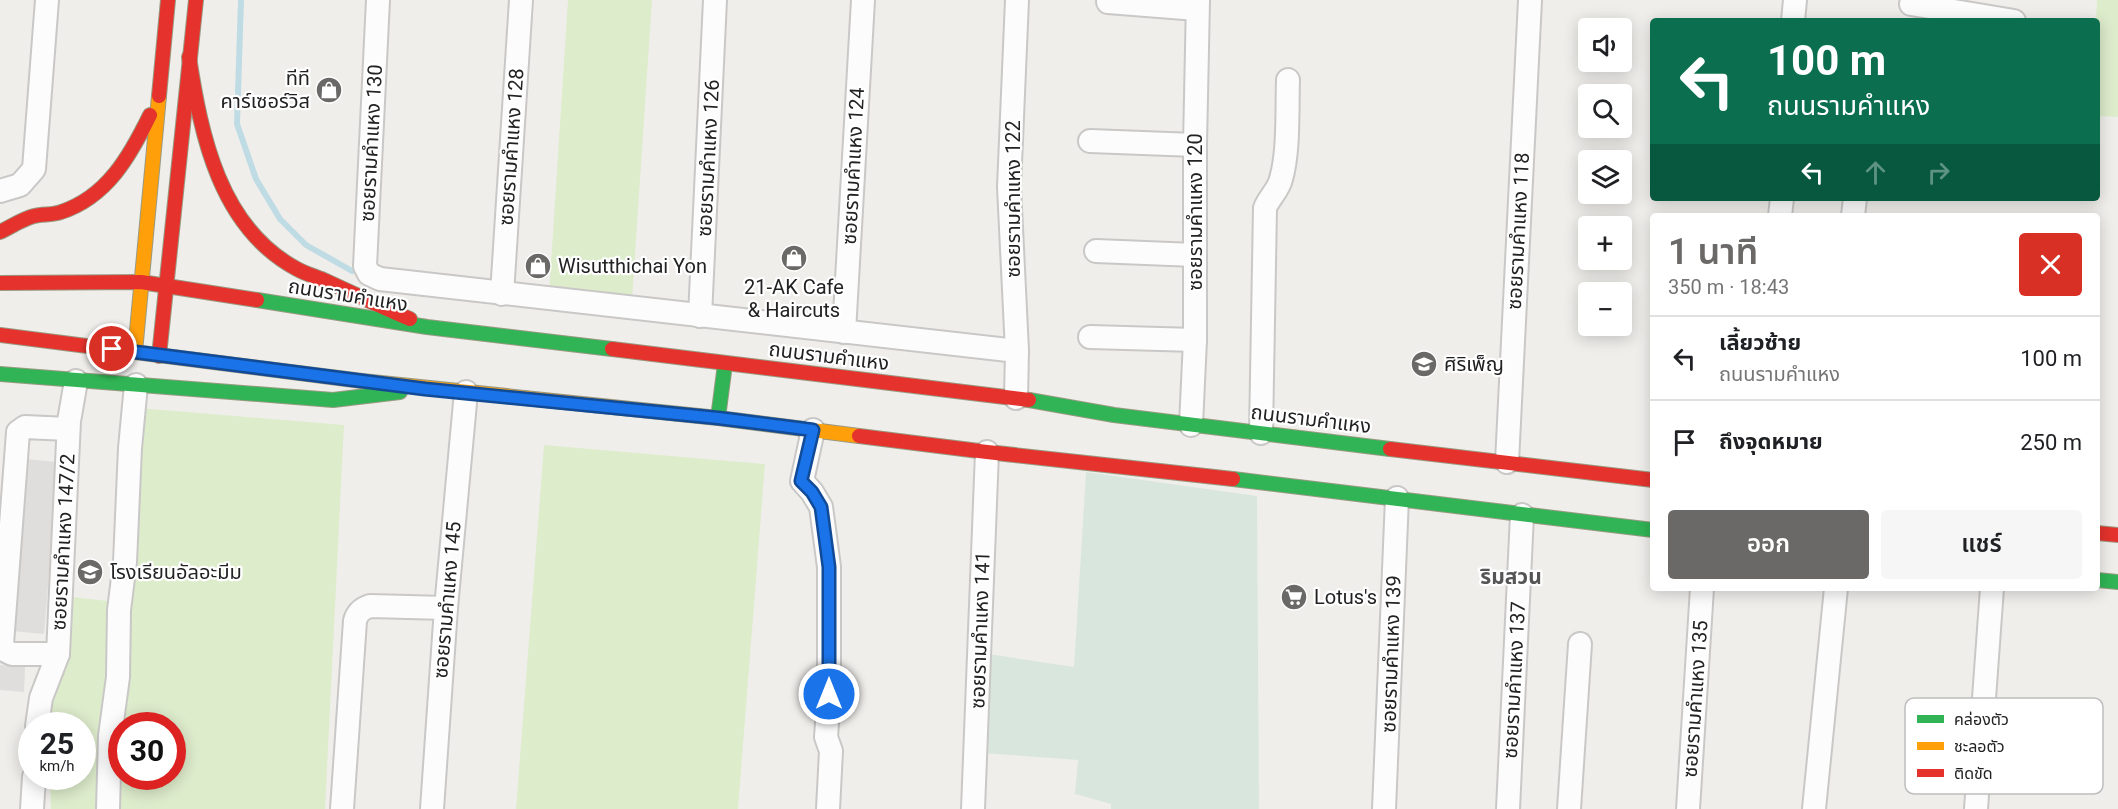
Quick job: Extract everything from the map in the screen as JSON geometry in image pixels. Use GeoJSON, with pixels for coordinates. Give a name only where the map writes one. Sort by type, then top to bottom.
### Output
{"type":"FeatureCollection","features":[{"type":"Feature","properties":{"kind":"main road"},"geometry":{"type":"LineString","coordinates":[[135,352],[168,0]]}},
{"type":"Feature","properties":{"kind":"main road"},"geometry":{"type":"LineString","coordinates":[[159,356],[196,0]]}},
{"type":"Feature","properties":{"kind":"main road"},"geometry":{"type":"LineString","coordinates":[[189,57],[192,82],[208,150],[218,178],[237,215],[264,246],[295,268],[428,327]]}},
{"type":"Feature","properties":{"kind":"main road"},"geometry":{"type":"LineString","coordinates":[[0,232],[32,216],[60,212],[84,202],[102,190],[121,170],[137,144],[158,97]]}},
{"type":"Feature","properties":{"kind":"main road","name":"ถนนรามคำแหง"},"geometry":{"type":"LineString","coordinates":[[0,283],[141,282],[167,285],[428,327],[1016,398],[1113,420],[1191,425],[1650,480]]}},
{"type":"Feature","properties":{"kind":"main road"},"geometry":{"type":"LineString","coordinates":[[0,335],[425,389],[718,418],[987,452],[1109,459],[1516,514],[1650,530]]}},
{"type":"Feature","properties":{"kind":"main road"},"geometry":{"type":"LineString","coordinates":[[718,418],[725,363]]}},
{"type":"Feature","properties":{"kind":"main road"},"geometry":{"type":"LineString","coordinates":[[0,374],[333,400],[425,389]]}},
{"type":"Feature","properties":{"kind":"main road"},"geometry":{"type":"LineString","coordinates":[[2100,533],[2118,535]]}},
{"type":"Feature","properties":{"kind":"main road"},"geometry":{"type":"LineString","coordinates":[[2100,580],[2118,582]]}},
{"type":"Feature","properties":{"kind":"street"},"geometry":{"type":"LineString","coordinates":[[0,191],[20,185],[34,170],[47,0]]}},
{"type":"Feature","properties":{"kind":"street","name":"ซอยรามคำแหง 130"},"geometry":{"type":"LineString","coordinates":[[378,0],[365,266],[369,274],[380,279],[502,294]]}},
{"type":"Feature","properties":{"kind":"street","name":"ซอยรามคำแหง 128"},"geometry":{"type":"LineString","coordinates":[[502,294],[521,0]]}},
{"type":"Feature","properties":{"kind":"street","name":"ซอยรามคำแหง 126"},"geometry":{"type":"LineString","coordinates":[[700,316],[715,0]]}},
{"type":"Feature","properties":{"kind":"street","name":"ซอยรามคำแหง 124"},"geometry":{"type":"LineString","coordinates":[[844,332],[863,0]]}},
{"type":"Feature","properties":{"kind":"street","name":"ซอยรามคำแหง 122"},"geometry":{"type":"LineString","coordinates":[[1016,398],[1017,351],[1009,187],[1017,0]]}},
{"type":"Feature","properties":{"kind":"street","name":"ซอยรามคำแหง 118"},"geometry":{"type":"LineString","coordinates":[[1507,462],[1530,0]]}},
{"type":"Feature","properties":{"kind":"street"},"geometry":{"type":"LineString","coordinates":[[1793,18],[1795,0]]}},
{"type":"Feature","properties":{"kind":"street"},"geometry":{"type":"LineString","coordinates":[[1108,2],[1198,4]]}},
{"type":"Feature","properties":{"kind":"street","name":"ซอยรามคำแหง 120"},"geometry":{"type":"LineString","coordinates":[[1191,425],[1195,340],[1198,4]]}},
{"type":"Feature","properties":{"kind":"street"},"geometry":{"type":"LineString","coordinates":[[1909,8],[1990,18]]}},
{"type":"Feature","properties":{"kind":"street"},"geometry":{"type":"LineString","coordinates":[[1261,433],[1265,208],[1281,181],[1286,138],[1288,80]]}},
{"type":"Feature","properties":{"kind":"street"},"geometry":{"type":"LineString","coordinates":[[1090,141],[1195,145]]}},
{"type":"Feature","properties":{"kind":"street"},"geometry":{"type":"LineString","coordinates":[[1096,250],[1195,255]]}},
{"type":"Feature","properties":{"kind":"street"},"geometry":{"type":"LineString","coordinates":[[502,294],[1017,351]]}},
{"type":"Feature","properties":{"kind":"street"},"geometry":{"type":"LineString","coordinates":[[1090,337],[1195,340]]}},
{"type":"Feature","properties":{"kind":"street","name":"ซอยรามคำแหง 147/2"},"geometry":{"type":"LineString","coordinates":[[39,712],[41,698],[58,654],[68,429],[76,381]]}},
{"type":"Feature","properties":{"kind":"street"},"geometry":{"type":"LineString","coordinates":[[108,809],[110,736],[118,677],[119,610],[125,562],[130,448],[136,385]]}},
{"type":"Feature","properties":{"kind":"street","name":"ซอยรามคำแหง 145"},"geometry":{"type":"LineString","coordinates":[[432,809],[446,608],[466,392]]}},
{"type":"Feature","properties":{"kind":"street","name":"ซอยรามคำแหง 147/2"},"geometry":{"type":"LineString","coordinates":[[58,654],[12,654],[6,651],[2,644],[18,432],[25,427],[68,429]]}},
{"type":"Feature","properties":{"kind":"street"},"geometry":{"type":"LineString","coordinates":[[813,430],[801,481],[812,492],[821,507],[829,567],[829,694],[826,737],[831,751],[828,809]]}},
{"type":"Feature","properties":{"kind":"street","name":"ซอยรามคำแหง 141"},"geometry":{"type":"LineString","coordinates":[[974,809],[987,452]]}},
{"type":"Feature","properties":{"kind":"street","name":"ซอยรามคำแหง 139"},"geometry":{"type":"LineString","coordinates":[[1384,809],[1397,498]]}},
{"type":"Feature","properties":{"kind":"street"},"geometry":{"type":"LineString","coordinates":[[1501,711],[1516,514]]}},
{"type":"Feature","properties":{"kind":"street","name":"ซอยรามคำแหง 137"},"geometry":{"type":"LineString","coordinates":[[1508,809],[1516,514]]}},
{"type":"Feature","properties":{"kind":"street","name":"ซอยรามคำแหง 135"},"geometry":{"type":"LineString","coordinates":[[1688,809],[1702,591]]}},
{"type":"Feature","properties":{"kind":"street"},"geometry":{"type":"LineString","coordinates":[[1814,809],[1836,591]]}},
{"type":"Feature","properties":{"kind":"street"},"geometry":{"type":"LineString","coordinates":[[1985,698],[1992,591]]}},
{"type":"Feature","properties":{"kind":"street"},"geometry":{"type":"LineString","coordinates":[[342,809],[357,615],[363,608],[370,606],[446,608]]}},
{"type":"Feature","properties":{"kind":"street"},"geometry":{"type":"LineString","coordinates":[[1569,809],[1580,644]]}},
{"type":"Feature","properties":{"kind":"street"},"geometry":{"type":"LineString","coordinates":[[32,809],[33,790]]}},
{"type":"Feature","properties":{"kind":"street"},"geometry":{"type":"LineString","coordinates":[[1977,809],[1978,794]]}},
{"type":"Feature","properties":{"kind":"shaded area"},"geometry":{"type":"Polygon","coordinates":[[[25,459],[58,462],[44,634],[11,631],[25,459]]]}},
{"type":"Feature","properties":{"kind":"shaded area"},"geometry":{"type":"Polygon","coordinates":[[[1086,472],[1257,496],[1259,809],[1111,809],[1111,804],[1075,794],[1078,760],[983,753],[982,653],[1074,667],[1086,472]]]}},
{"type":"Feature","properties":{"kind":"shaded area"},"geometry":{"type":"Polygon","coordinates":[[[0,665],[25,667],[24,692],[0,690],[0,665]]]}},
{"type":"Feature","properties":{"kind":"green space"},"geometry":{"type":"Polygon","coordinates":[[[568,0],[652,0],[632,300],[549,294],[568,0]]]}},
{"type":"Feature","properties":{"kind":"green space"},"geometry":{"type":"Polygon","coordinates":[[[2097,0],[2118,0],[2118,117],[2100,116],[2100,18],[2096,18],[2097,0]]]}},
{"type":"Feature","properties":{"kind":"green space"},"geometry":{"type":"Polygon","coordinates":[[[139,408],[344,425],[325,809],[51,809],[50,790],[96,790],[96,712],[47,712],[72,597],[125,603],[139,408]]]}},
{"type":"Feature","properties":{"kind":"green space"},"geometry":{"type":"Polygon","coordinates":[[[544,445],[765,464],[738,809],[516,809],[544,445]]]}},
{"type":"Feature","properties":{"kind":"waterway"},"geometry":{"type":"LineString","coordinates":[[241,0],[237,124],[256,179],[280,219],[306,245],[352,271]]}},
{"type":"Feature","properties":{"kind":"traffic: fast"},"geometry":{"type":"LineString","coordinates":[[257,300],[427,327],[612,349]]}},
{"type":"Feature","properties":{"kind":"traffic: fast"},"geometry":{"type":"LineString","coordinates":[[718,418],[725,364]]}},
{"type":"Feature","properties":{"kind":"traffic: fast"},"geometry":{"type":"LineString","coordinates":[[0,374],[333,400],[400,392]]}},
{"type":"Feature","properties":{"kind":"traffic: fast"},"geometry":{"type":"LineString","coordinates":[[1029,400],[1114,415],[1390,449]]}},
{"type":"Feature","properties":{"kind":"traffic: fast"},"geometry":{"type":"LineString","coordinates":[[1233,479],[1650,530]]}},
{"type":"Feature","properties":{"kind":"traffic: fast"},"geometry":{"type":"LineString","coordinates":[[2100,580],[2118,582]]}},
{"type":"Feature","properties":{"kind":"traffic: slow"},"geometry":{"type":"LineString","coordinates":[[135,352],[159,96]]}},
{"type":"Feature","properties":{"kind":"traffic: slow"},"geometry":{"type":"LineString","coordinates":[[362,381],[718,418],[859,436]]}},
{"type":"Feature","properties":{"kind":"traffic: jam"},"geometry":{"type":"LineString","coordinates":[[159,96],[168,0]]}},
{"type":"Feature","properties":{"kind":"traffic: jam"},"geometry":{"type":"LineString","coordinates":[[159,356],[196,0]]}},
{"type":"Feature","properties":{"kind":"traffic: jam"},"geometry":{"type":"LineString","coordinates":[[189,57],[208,148],[232,205],[249,230],[271,251],[297,269],[410,319]]}},
{"type":"Feature","properties":{"kind":"traffic: jam"},"geometry":{"type":"LineString","coordinates":[[0,232],[30,217],[61,212],[92,196],[104,186],[125,160],[150,115]]}},
{"type":"Feature","properties":{"kind":"traffic: jam"},"geometry":{"type":"LineString","coordinates":[[0,283],[141,282],[257,300]]}},
{"type":"Feature","properties":{"kind":"traffic: jam"},"geometry":{"type":"LineString","coordinates":[[0,335],[362,381]]}},
{"type":"Feature","properties":{"kind":"traffic: jam"},"geometry":{"type":"LineString","coordinates":[[612,349],[1029,400]]}},
{"type":"Feature","properties":{"kind":"traffic: jam"},"geometry":{"type":"LineString","coordinates":[[859,436],[1233,479]]}},
{"type":"Feature","properties":{"kind":"traffic: jam"},"geometry":{"type":"LineString","coordinates":[[1390,449],[1650,480]]}},
{"type":"Feature","properties":{"kind":"traffic: jam"},"geometry":{"type":"LineString","coordinates":[[2100,533],[2118,535]]}},
{"type":"Feature","properties":{"kind":"place","name":"ทีที คาร์เซอร์วิส"},"geometry":{"type":"Point","coordinates":[329,90]}},
{"type":"Feature","properties":{"kind":"place","name":"21-AK Cafe & Haircuts"},"geometry":{"type":"Point","coordinates":[794,258]}},
{"type":"Feature","properties":{"kind":"place","name":"Wisutthichai Yon"},"geometry":{"type":"Point","coordinates":[538,266]}},
{"type":"Feature","properties":{"kind":"place","name":"ศิริเพ็ญ"},"geometry":{"type":"Point","coordinates":[1424,364]}},
{"type":"Feature","properties":{"kind":"place","name":"โรงเรียนอัลอะมีม"},"geometry":{"type":"Point","coordinates":[90,572]}},
{"type":"Feature","properties":{"kind":"place","name":"Lotus's"},"geometry":{"type":"Point","coordinates":[1294,597]}},
{"type":"Feature","properties":{"kind":"district","name":"ริมสวน"},"geometry":{"type":"Point","coordinates":[1511,577]}},
{"type":"Feature","properties":{"kind":"route"},"geometry":{"type":"LineString","coordinates":[[112,349],[425,389],[718,418],[813,430],[801,481],[812,492],[821,507],[829,567],[829,694]]}}]}
